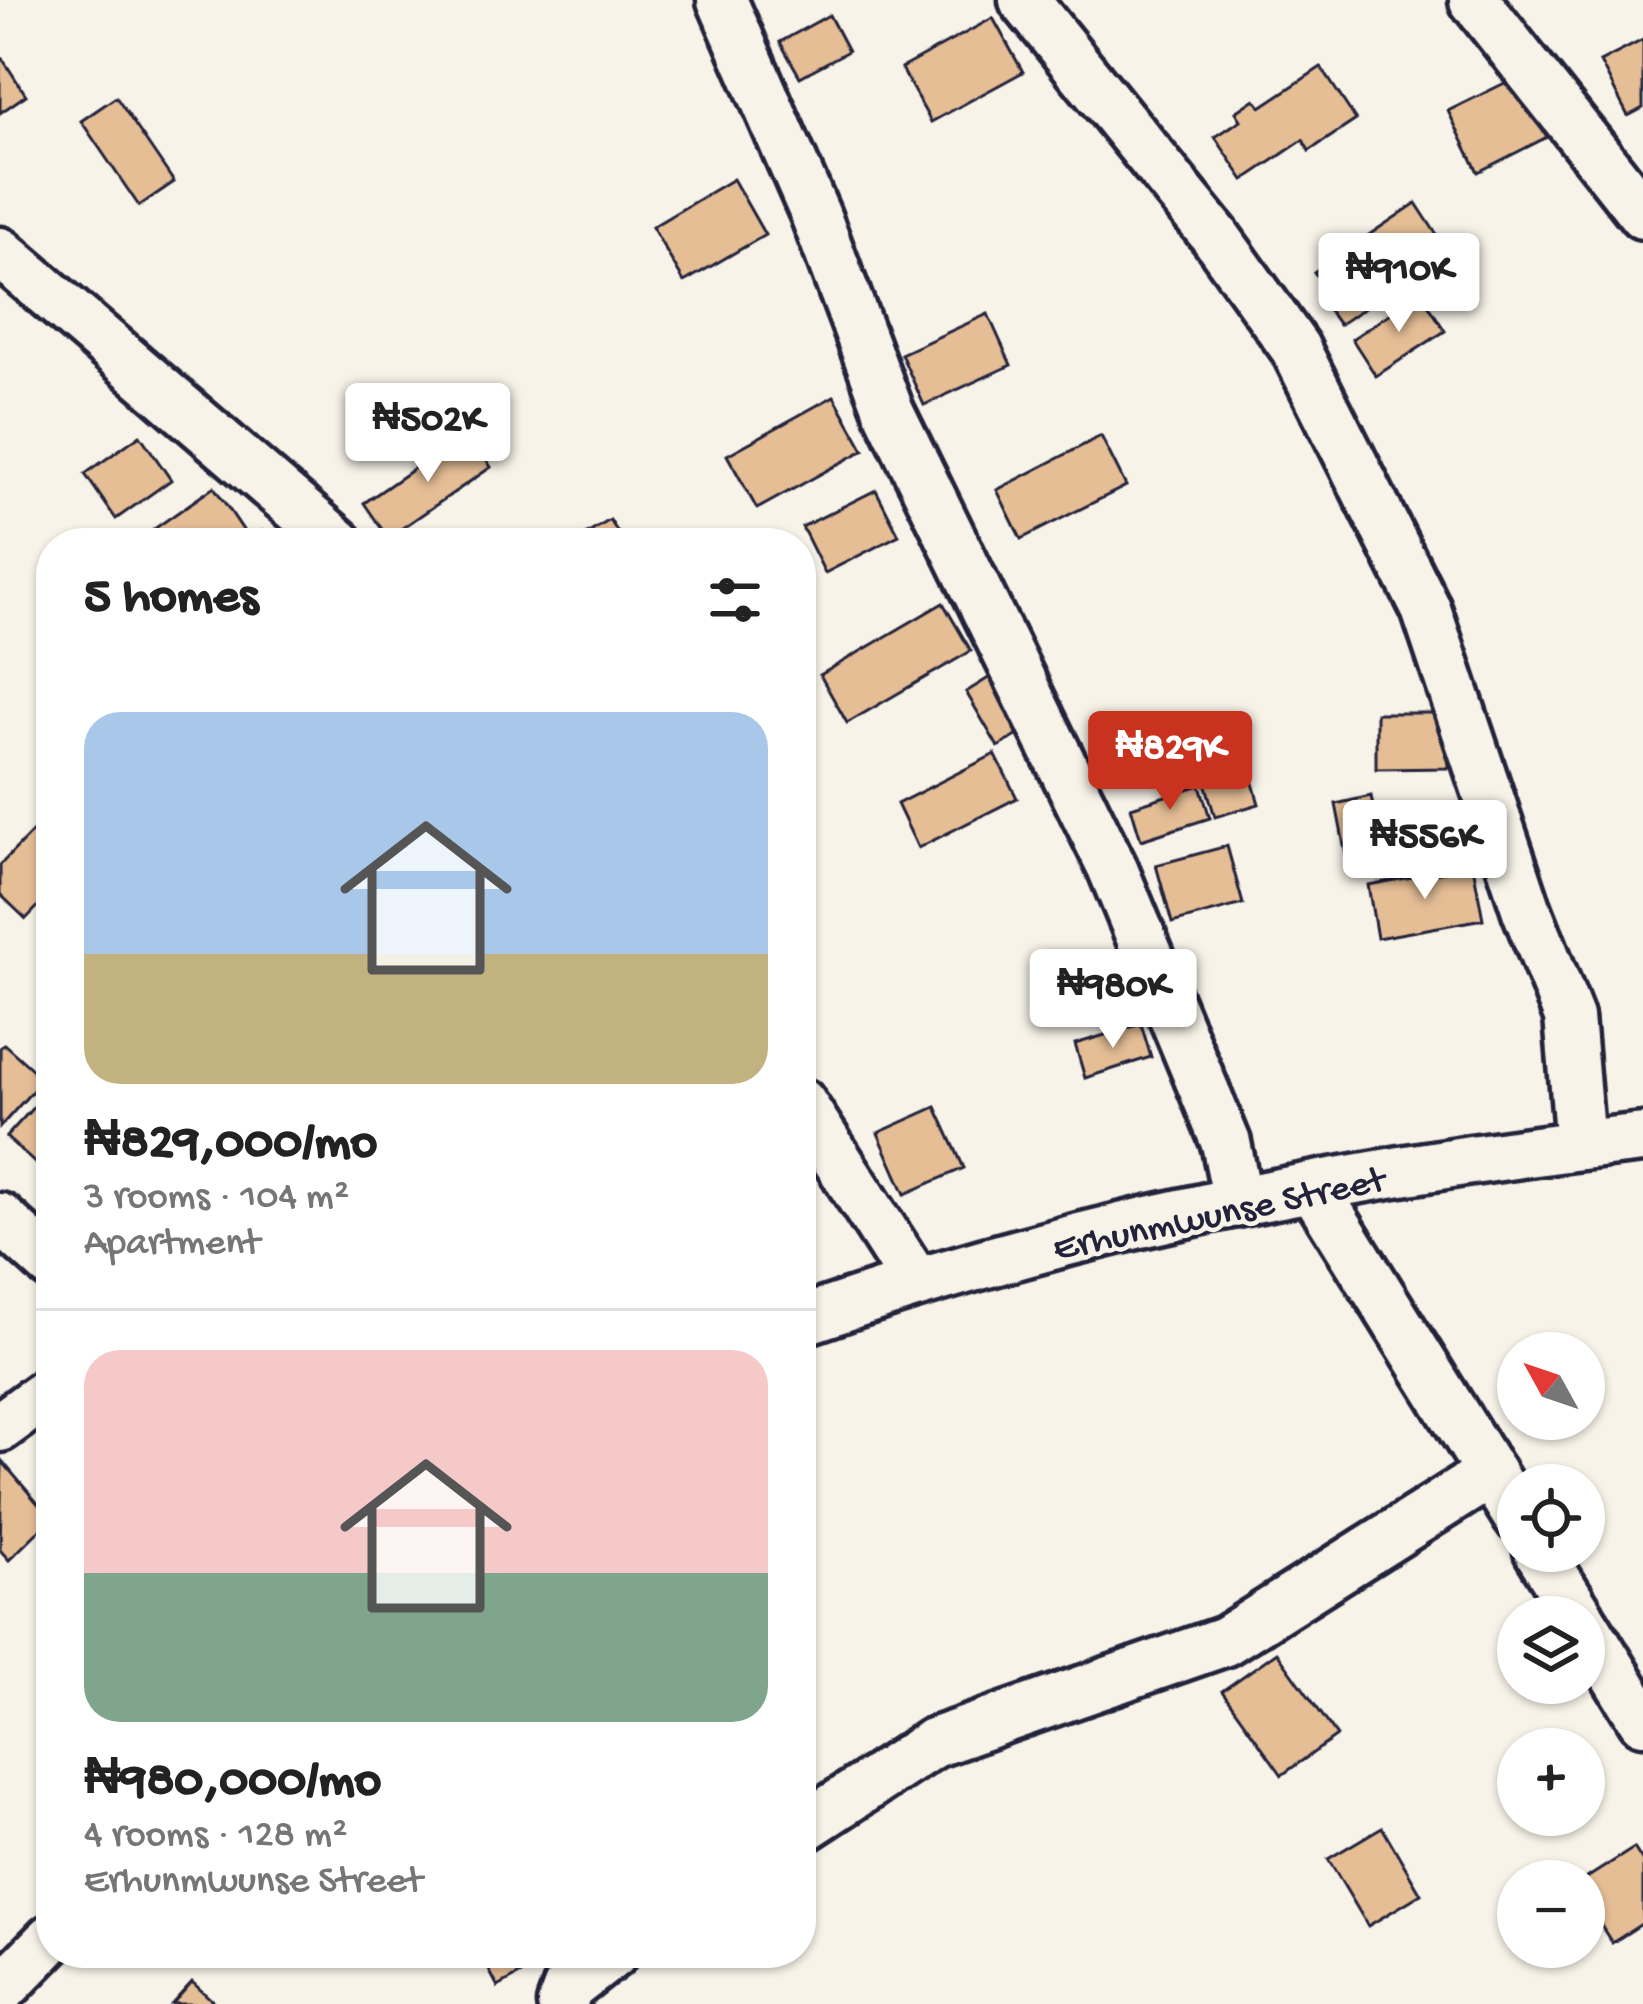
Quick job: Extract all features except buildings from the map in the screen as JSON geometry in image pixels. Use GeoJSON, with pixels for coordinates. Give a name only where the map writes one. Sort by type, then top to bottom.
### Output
{"type":"FeatureCollection","features":[{"type":"Feature","properties":{"kind":"street"},"geometry":{"type":"LineString","coordinates":[[722,0],[815,214],[889,411],[1112,867],[1226,1142],[1238,1201]]}},
{"type":"Feature","properties":{"kind":"street"},"geometry":{"type":"LineString","coordinates":[[1024,0],[1215,236],[1295,348],[1426,609],[1527,910],[1569,1016],[1580,1145]]}},
{"type":"Feature","properties":{"kind":"street"},"geometry":{"type":"LineString","coordinates":[[1474,0],[1643,214]]}},
{"type":"Feature","properties":{"kind":"street"},"geometry":{"type":"LineString","coordinates":[[0,252],[321,528]]}},
{"type":"Feature","properties":{"kind":"street"},"geometry":{"type":"LineString","coordinates":[[816,1125],[916,1282]]}},
{"type":"Feature","properties":{"kind":"street","name":"Erhunmwunse Street"},"geometry":{"type":"LineString","coordinates":[[816,1316],[916,1282],[1238,1201],[1488,1155],[1643,1138]]}},
{"type":"Feature","properties":{"kind":"street"},"geometry":{"type":"LineString","coordinates":[[1313,1187],[1497,1484]]}},
{"type":"Feature","properties":{"kind":"street"},"geometry":{"type":"LineString","coordinates":[[0,1218],[36,1250]]}},
{"type":"Feature","properties":{"kind":"street"},"geometry":{"type":"LineString","coordinates":[[0,1427],[36,1401]]}},
{"type":"Feature","properties":{"kind":"street"},"geometry":{"type":"LineString","coordinates":[[816,1819],[933,1743],[1226,1641],[1491,1474]]}},
{"type":"Feature","properties":{"kind":"street"},"geometry":{"type":"LineString","coordinates":[[1605,1658],[1643,1720]]}},
{"type":"Feature","properties":{"kind":"street"},"geometry":{"type":"LineString","coordinates":[[0,1991],[36,1954]]}},
{"type":"Feature","properties":{"kind":"street"},"geometry":{"type":"LineString","coordinates":[[562,2004],[568,1988],[594,1968]]}}]}
